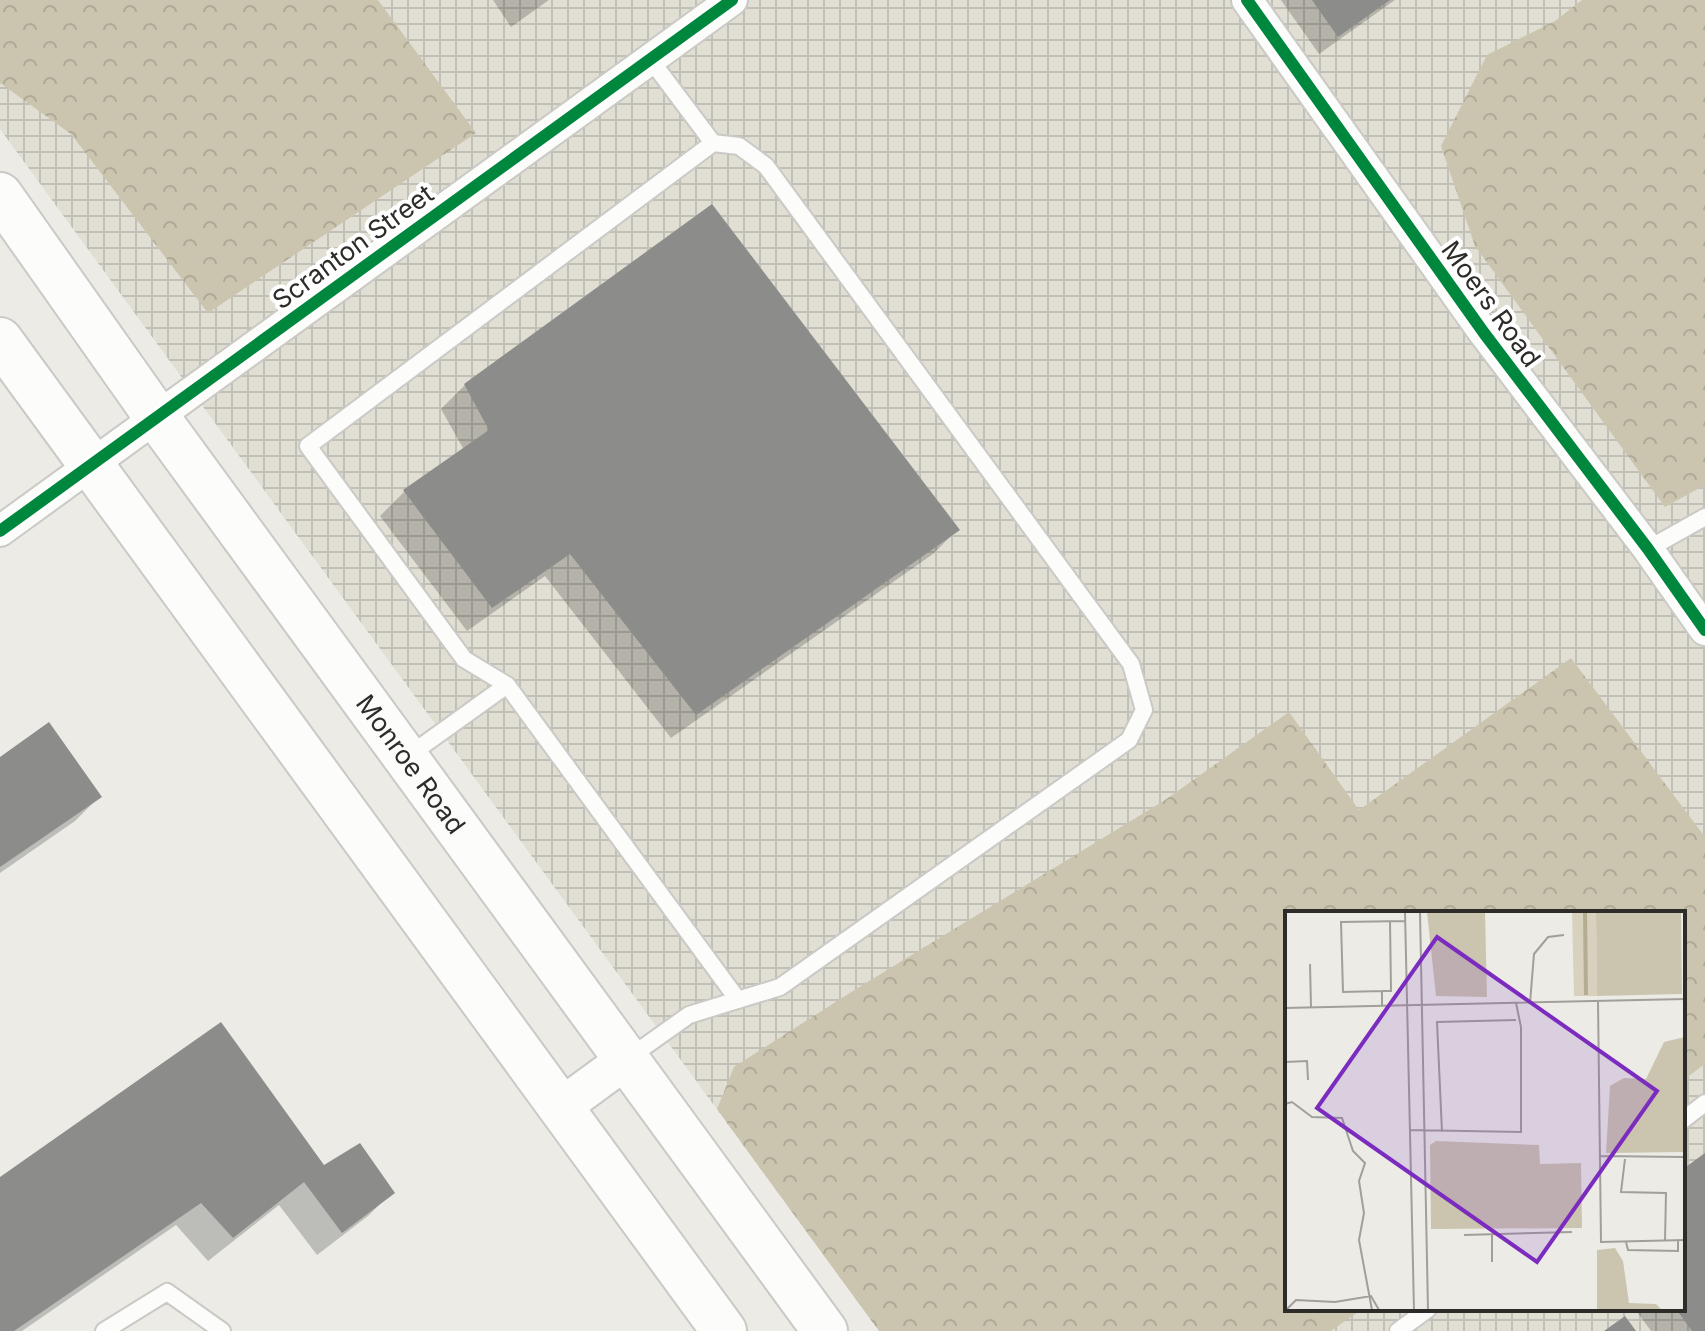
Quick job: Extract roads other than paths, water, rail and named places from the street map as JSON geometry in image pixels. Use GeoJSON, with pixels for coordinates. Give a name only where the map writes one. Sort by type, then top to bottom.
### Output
{"type":"FeatureCollection","features":[{"type":"Feature","properties":{"kind":"main road","name":"Monroe Road"},"geometry":{"type":"LineString","coordinates":[[0,195],[156,416],[825,1331]]}},
{"type":"Feature","properties":{"kind":"main road"},"geometry":{"type":"LineString","coordinates":[[0,340],[724,1331]]}},
{"type":"Feature","properties":{"kind":"street","name":"Moers Road"},"geometry":{"type":"LineString","coordinates":[[1247,0],[1484,333],[1648,549],[1705,630]]}},
{"type":"Feature","properties":{"kind":"street","name":"Scranton Street"},"geometry":{"type":"LineString","coordinates":[[0,531],[724,2]]}},
{"type":"Feature","properties":{"kind":"street"},"geometry":{"type":"LineString","coordinates":[[560,1108],[627,1059]]}},
{"type":"Feature","properties":{"kind":"lane"},"geometry":{"type":"LineString","coordinates":[[650,59],[713,143]]}},
{"type":"Feature","properties":{"kind":"lane"},"geometry":{"type":"LineString","coordinates":[[627,1059],[689,1015],[738,1000],[780,987],[1129,740],[1144,710],[1131,664],[766,166],[739,146],[713,143],[308,446],[464,659],[507,685],[738,1000]]}},
{"type":"Feature","properties":{"kind":"lane"},"geometry":{"type":"LineString","coordinates":[[1648,549],[1705,517]]}},
{"type":"Feature","properties":{"kind":"lane"},"geometry":{"type":"LineString","coordinates":[[407,756],[507,685]]}},
{"type":"Feature","properties":{"kind":"lane"},"geometry":{"type":"LineString","coordinates":[[1685,1118],[1705,1103]]}},
{"type":"Feature","properties":{"kind":"lane"},"geometry":{"type":"LineString","coordinates":[[104,1331],[167,1292],[222,1331]]}},
{"type":"Feature","properties":{"kind":"lane"},"geometry":{"type":"LineString","coordinates":[[1398,1331],[1425,1311]]}}]}
